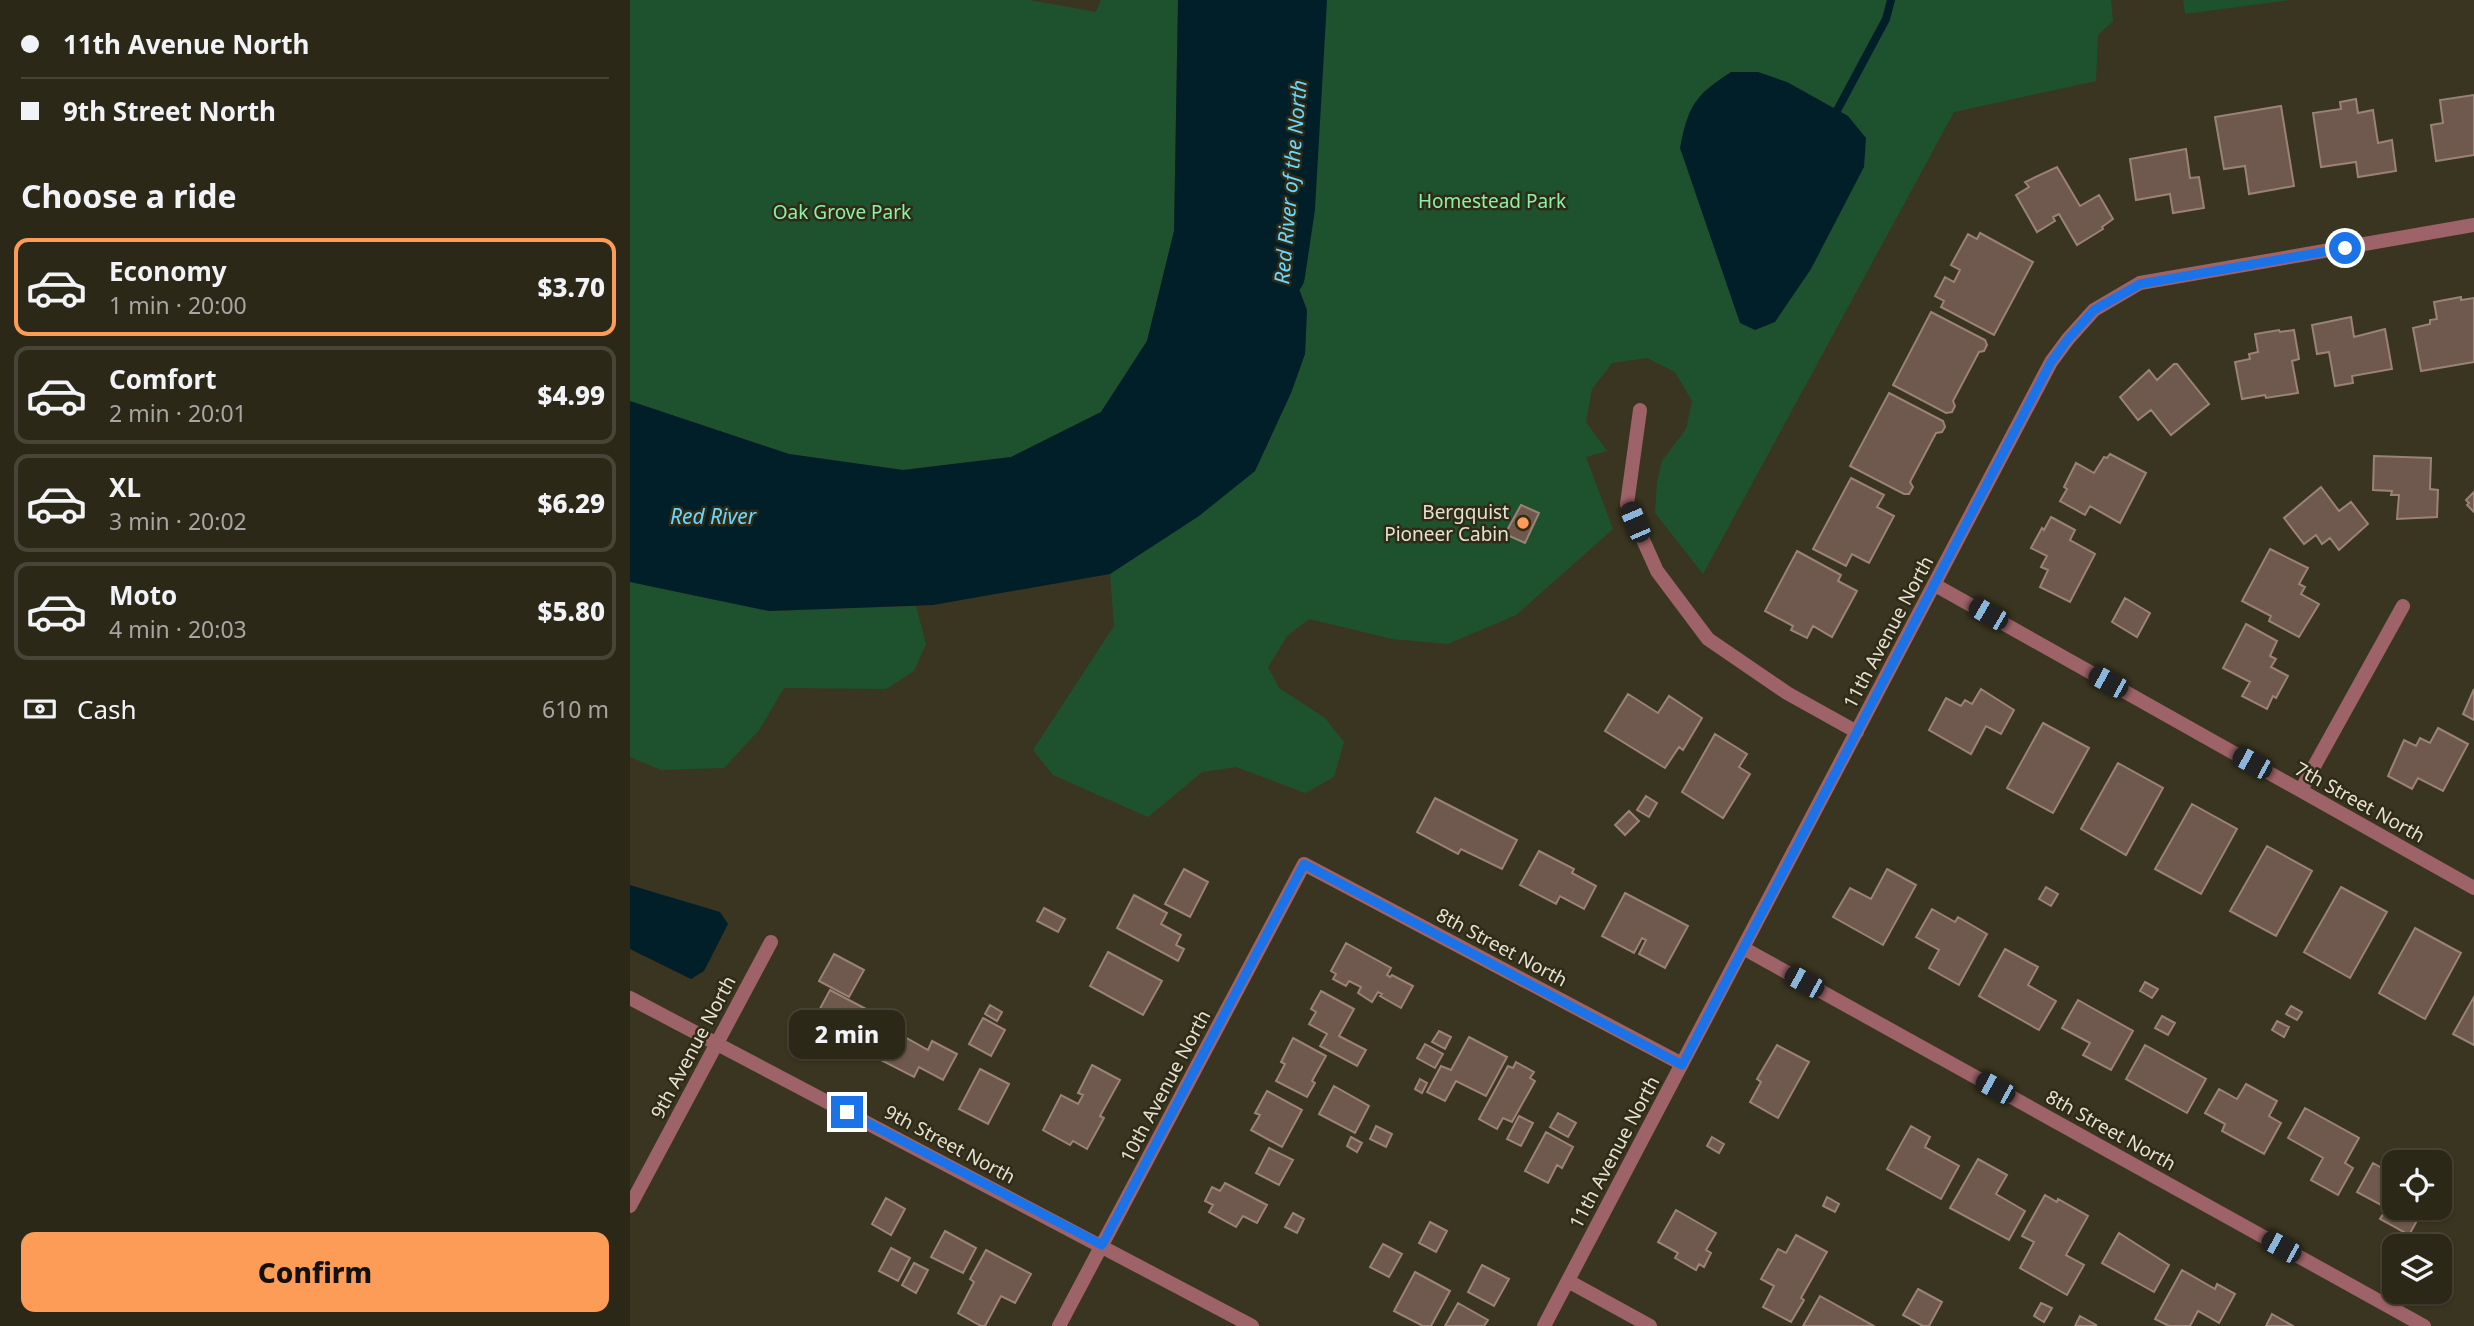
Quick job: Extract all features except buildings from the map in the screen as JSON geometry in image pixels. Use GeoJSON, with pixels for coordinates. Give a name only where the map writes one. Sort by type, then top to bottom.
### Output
{"type":"FeatureCollection","features":[{"type":"Feature","properties":{"kind":"street","name":"11th Avenue North"},"geometry":{"type":"LineString","coordinates":[[1544,1326],[2051,362],[2068,339],[2094,310],[2140,284],[2474,225]]}},
{"type":"Feature","properties":{"kind":"street"},"geometry":{"type":"LineString","coordinates":[[1640,410],[1627,504],[1657,571],[1708,639],[1787,693],[1857,732]]}},
{"type":"Feature","properties":{"kind":"street","name":"7th Street North"},"geometry":{"type":"LineString","coordinates":[[1935,585],[2474,888]]}},
{"type":"Feature","properties":{"kind":"street"},"geometry":{"type":"LineString","coordinates":[[2301,790],[2403,606]]}},
{"type":"Feature","properties":{"kind":"street","name":"8th Street North"},"geometry":{"type":"LineString","coordinates":[[1304,864],[1682,1065]]}},
{"type":"Feature","properties":{"kind":"street","name":"10th Avenue North"},"geometry":{"type":"LineString","coordinates":[[1059,1326],[1304,864]]}},
{"type":"Feature","properties":{"kind":"street","name":"9th Avenue North"},"geometry":{"type":"LineString","coordinates":[[630,1206],[771,942]]}},
{"type":"Feature","properties":{"kind":"street","name":"8th Street North"},"geometry":{"type":"LineString","coordinates":[[1743,948],[2424,1326]]}},
{"type":"Feature","properties":{"kind":"street","name":"9th Street North"},"geometry":{"type":"LineString","coordinates":[[630,998],[1252,1326]]}},
{"type":"Feature","properties":{"kind":"street"},"geometry":{"type":"LineString","coordinates":[[1568,1281],[1650,1326]]}},
{"type":"Feature","properties":{"kind":"green space","name":"Oak Grove Park"},"geometry":{"type":"Polygon","coordinates":[[[630,0],[1029,0],[1096,12],[1101,0],[1178,0],[1174,231],[1147,341],[1101,412],[1011,457],[903,470],[789,454],[630,401],[630,0]]]}},
{"type":"Feature","properties":{"kind":"green space","name":"Homestead Park"},"geometry":{"type":"Polygon","coordinates":[[[1302,0],[2111,0],[2113,21],[2098,35],[2096,81],[1954,112],[1703,574],[1655,513],[1657,482],[1662,461],[1686,429],[1692,401],[1675,372],[1647,358],[1612,363],[1592,389],[1586,422],[1607,451],[1586,457],[1613,529],[1516,615],[1448,644],[1392,639],[1309,619],[1287,636],[1268,667],[1279,688],[1325,718],[1344,742],[1334,777],[1305,793],[1236,767],[1202,772],[1148,817],[1053,775],[1033,750],[1114,626],[1110,574],[1198,516],[1255,471],[1291,393],[1305,354],[1307,310],[1291,268],[1291,171],[1302,0]]]}},
{"type":"Feature","properties":{"kind":"green space"},"geometry":{"type":"Polygon","coordinates":[[[2183,0],[2290,0],[2185,14],[2183,0]]]}},
{"type":"Feature","properties":{"kind":"green space"},"geometry":{"type":"Polygon","coordinates":[[[630,582],[769,611],[916,606],[926,644],[914,671],[886,689],[784,688],[760,729],[724,768],[661,770],[630,757],[630,582]]]}},
{"type":"Feature","properties":{"kind":"water","name":"Red River"},"geometry":{"type":"Polygon","coordinates":[[[1178,0],[1302,0],[1291,171],[1291,268],[1307,310],[1305,354],[1291,393],[1255,471],[1199,516],[1110,574],[933,605],[769,611],[630,582],[630,401],[789,454],[903,470],[1011,457],[1101,412],[1147,341],[1174,231],[1178,0]]]}},
{"type":"Feature","properties":{"kind":"water"},"geometry":{"type":"Polygon","coordinates":[[[1731,72],[1758,72],[1787,82],[1848,116],[1866,138],[1864,167],[1811,269],[1775,322],[1755,330],[1740,323],[1680,148],[1686,122],[1695,103],[1709,88],[1731,72]]]}},
{"type":"Feature","properties":{"kind":"water"},"geometry":{"type":"Polygon","coordinates":[[[630,885],[720,912],[728,924],[704,971],[691,979],[630,949],[630,885]]]}},
{"type":"Feature","properties":{"kind":"waterway","name":"Red River of the North"},"geometry":{"type":"LineString","coordinates":[[1282,275],[1292,208],[1304,0]]}},
{"type":"Feature","properties":{"kind":"waterway"},"geometry":{"type":"LineString","coordinates":[[1833,118],[1886,19],[1891,0]]}},
{"type":"Feature","properties":{"kind":"place","name":"Bergquist Pioneer Cabin"},"geometry":{"type":"Point","coordinates":[1523,523]}},
{"type":"Feature","properties":{"kind":"route"},"geometry":{"type":"LineString","coordinates":[[847,1112],[1102,1245],[1304,864],[1682,1065],[2051,362],[2068,339],[2094,310],[2140,284],[2345,248]]}}]}
